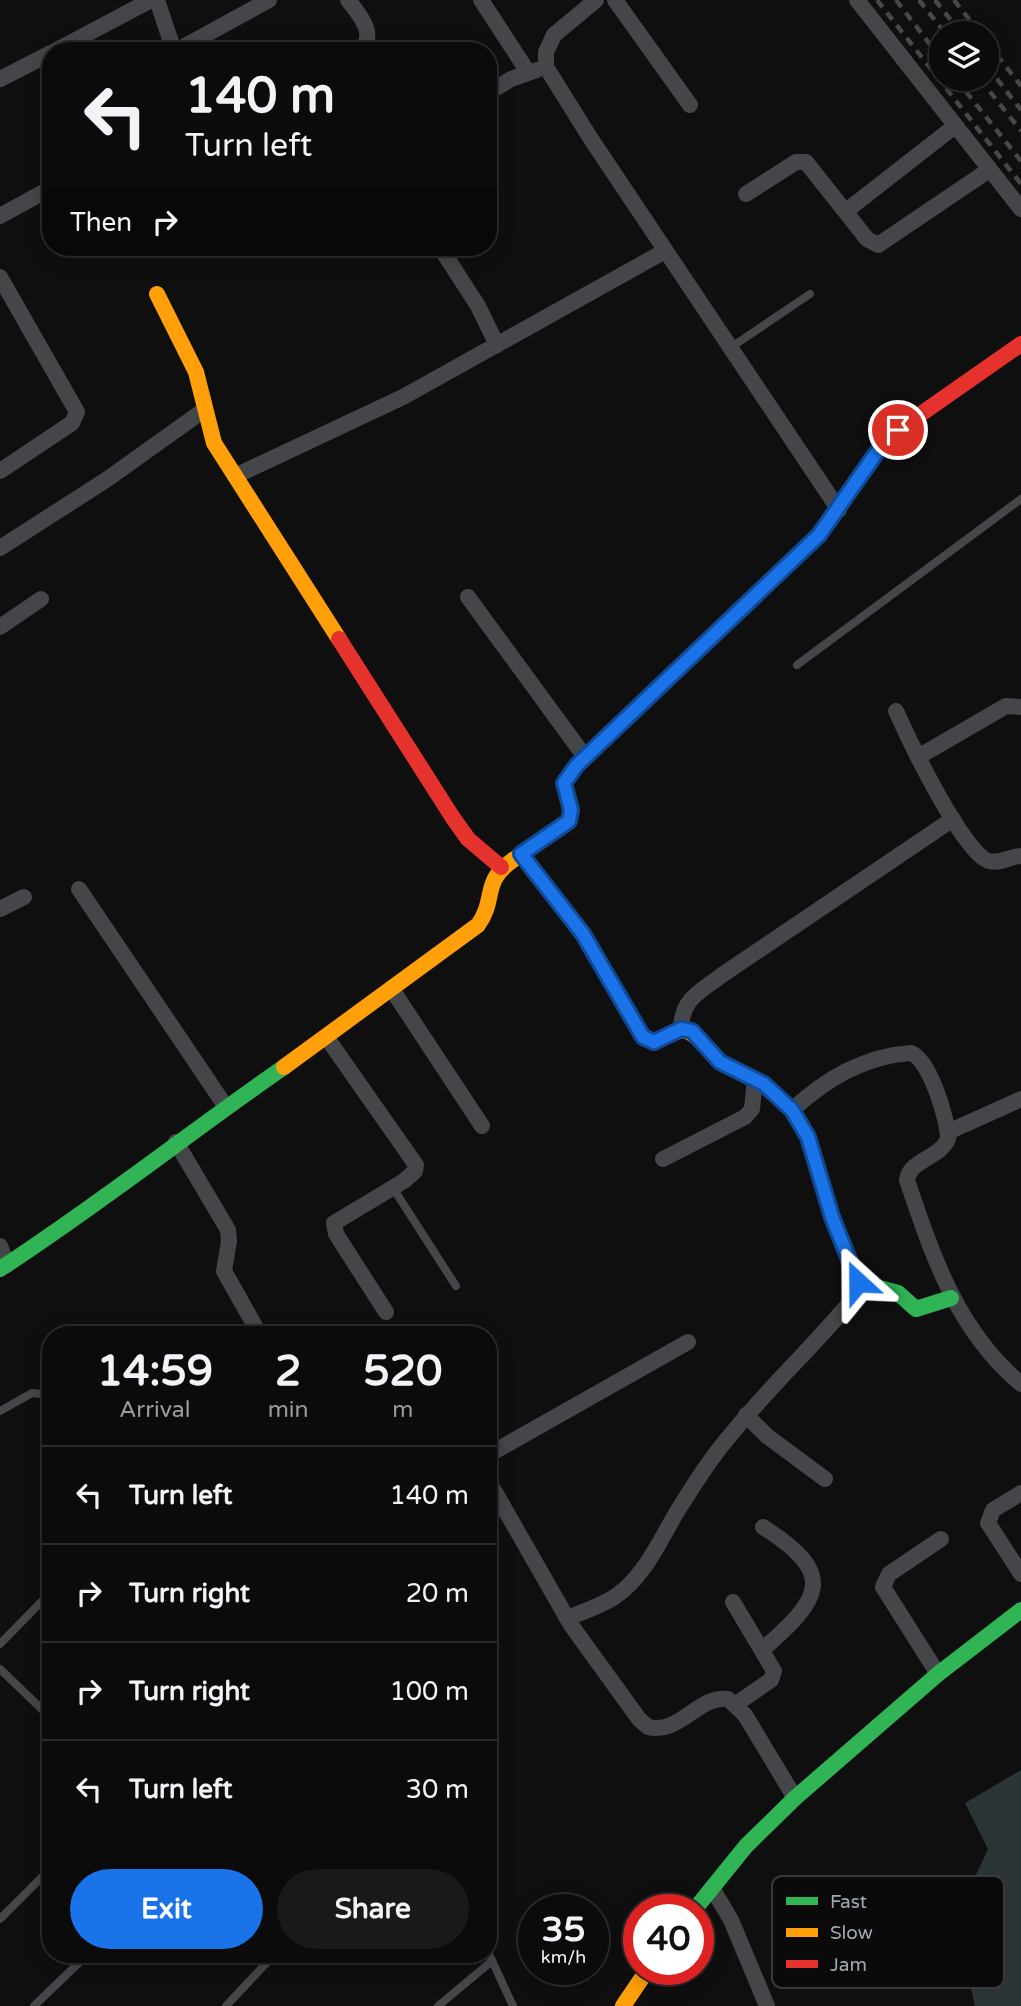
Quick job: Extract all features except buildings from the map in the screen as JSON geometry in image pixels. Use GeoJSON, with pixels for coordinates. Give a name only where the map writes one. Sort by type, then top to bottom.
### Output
{"type":"FeatureCollection","features":[{"type":"Feature","properties":{"kind":"street"},"geometry":{"type":"LineString","coordinates":[[72,42],[151,0]]}},
{"type":"Feature","properties":{"kind":"street"},"geometry":{"type":"LineString","coordinates":[[157,0],[172,42]]}},
{"type":"Feature","properties":{"kind":"street"},"geometry":{"type":"LineString","coordinates":[[192,42],[269,0]]}},
{"type":"Feature","properties":{"kind":"street"},"geometry":{"type":"LineString","coordinates":[[348,0],[368,30],[366,42]]}},
{"type":"Feature","properties":{"kind":"street"},"geometry":{"type":"LineString","coordinates":[[481,0],[528,72]]}},
{"type":"Feature","properties":{"kind":"street"},"geometry":{"type":"LineString","coordinates":[[596,0],[554,35],[546,52],[546,67],[665,251],[839,509]]}},
{"type":"Feature","properties":{"kind":"street"},"geometry":{"type":"LineString","coordinates":[[615,0],[690,105]]}},
{"type":"Feature","properties":{"kind":"street"},"geometry":{"type":"LineString","coordinates":[[857,0],[1021,209]]}},
{"type":"Feature","properties":{"kind":"street"},"geometry":{"type":"LineString","coordinates":[[0,79],[42,58]]}},
{"type":"Feature","properties":{"kind":"street"},"geometry":{"type":"LineString","coordinates":[[497,88],[528,72],[546,67]]}},
{"type":"Feature","properties":{"kind":"street"},"geometry":{"type":"LineString","coordinates":[[846,211],[955,125]]}},
{"type":"Feature","properties":{"kind":"street"},"geometry":{"type":"LineString","coordinates":[[746,194],[802,161],[811,166],[873,243],[883,244],[989,170]]}},
{"type":"Feature","properties":{"kind":"street"},"geometry":{"type":"LineString","coordinates":[[0,216],[42,193]]}},
{"type":"Feature","properties":{"kind":"street"},"geometry":{"type":"LineString","coordinates":[[234,476],[403,397],[665,251]]}},
{"type":"Feature","properties":{"kind":"street"},"geometry":{"type":"LineString","coordinates":[[446,256],[478,306],[497,345]]}},
{"type":"Feature","properties":{"kind":"street"},"geometry":{"type":"LineString","coordinates":[[0,277],[77,412],[72,423],[0,471]]}},
{"type":"Feature","properties":{"kind":"street"},"geometry":{"type":"LineString","coordinates":[[157,294],[191,359],[214,443],[453,818],[468,839],[501,867]]}},
{"type":"Feature","properties":{"kind":"street"},"geometry":{"type":"LineString","coordinates":[[0,1246],[4,1267],[57,1232],[176,1142],[393,991],[478,925],[489,908],[494,875],[501,867],[569,821],[571,810],[564,783],[585,757],[798,556],[839,509],[877,452],[898,430],[1021,344]]}},
{"type":"Feature","properties":{"kind":"street"},"geometry":{"type":"LineString","coordinates":[[0,548],[97,486],[204,410]]}},
{"type":"Feature","properties":{"kind":"street"},"geometry":{"type":"LineString","coordinates":[[468,597],[585,757]]}},
{"type":"Feature","properties":{"kind":"street"},"geometry":{"type":"LineString","coordinates":[[0,627],[41,599]]}},
{"type":"Feature","properties":{"kind":"street"},"geometry":{"type":"LineString","coordinates":[[918,757],[1006,706],[1021,707]]}},
{"type":"Feature","properties":{"kind":"street"},"geometry":{"type":"LineString","coordinates":[[896,711],[918,757],[967,841],[987,861],[1021,856]]}},
{"type":"Feature","properties":{"kind":"street"},"geometry":{"type":"LineString","coordinates":[[681,1029],[681,1012],[687,1002],[722,975],[953,819]]}},
{"type":"Feature","properties":{"kind":"street"},"geometry":{"type":"LineString","coordinates":[[521,854],[583,934],[639,1032],[654,1042],[681,1029],[692,1031],[720,1062],[755,1079],[792,1110],[808,1137],[854,1276],[864,1285],[892,1290],[916,1309],[951,1298]]}},
{"type":"Feature","properties":{"kind":"street"},"geometry":{"type":"LineString","coordinates":[[79,889],[226,1107]]}},
{"type":"Feature","properties":{"kind":"street"},"geometry":{"type":"LineString","coordinates":[[0,909],[24,897]]}},
{"type":"Feature","properties":{"kind":"street"},"geometry":{"type":"LineString","coordinates":[[393,991],[482,1126]]}},
{"type":"Feature","properties":{"kind":"street"},"geometry":{"type":"LineString","coordinates":[[327,1038],[414,1160],[415,1171],[393,1188],[334,1223],[336,1234],[386,1311]]}},
{"type":"Feature","properties":{"kind":"street"},"geometry":{"type":"LineString","coordinates":[[792,1110],[811,1092],[853,1067],[911,1053],[925,1065],[948,1132],[946,1144],[913,1168],[907,1180],[951,1298],[989,1354],[1021,1384]]}},
{"type":"Feature","properties":{"kind":"street"},"geometry":{"type":"LineString","coordinates":[[663,1159],[745,1117],[752,1109],[755,1079]]}},
{"type":"Feature","properties":{"kind":"street"},"geometry":{"type":"LineString","coordinates":[[948,1132],[1021,1099]]}},
{"type":"Feature","properties":{"kind":"street"},"geometry":{"type":"LineString","coordinates":[[176,1142],[224,1222],[229,1241],[223,1271],[255,1326]]}},
{"type":"Feature","properties":{"kind":"street"},"geometry":{"type":"LineString","coordinates":[[567,1618],[616,1596],[630,1584],[713,1457],[746,1415],[824,1335],[864,1285]]}},
{"type":"Feature","properties":{"kind":"street"},"geometry":{"type":"LineString","coordinates":[[497,1450],[688,1342]]}},
{"type":"Feature","properties":{"kind":"street"},"geometry":{"type":"LineString","coordinates":[[746,1415],[767,1436],[825,1479]]}},
{"type":"Feature","properties":{"kind":"street"},"geometry":{"type":"LineString","coordinates":[[1021,1493],[992,1510],[988,1522],[1021,1574]]}},
{"type":"Feature","properties":{"kind":"street"},"geometry":{"type":"LineString","coordinates":[[497,1496],[567,1618],[620,1696],[648,1727],[669,1727],[719,1698],[736,1704],[795,1798]]}},
{"type":"Feature","properties":{"kind":"street"},"geometry":{"type":"LineString","coordinates":[[762,1527],[803,1557],[814,1581],[814,1592],[806,1606],[763,1649]]}},
{"type":"Feature","properties":{"kind":"street"},"geometry":{"type":"LineString","coordinates":[[938,1674],[883,1587],[889,1574],[941,1539]]}},
{"type":"Feature","properties":{"kind":"street"},"geometry":{"type":"LineString","coordinates":[[733,1602],[763,1649],[774,1676],[736,1704]]}},
{"type":"Feature","properties":{"kind":"street"},"geometry":{"type":"LineString","coordinates":[[707,1894],[746,1846],[795,1798],[938,1674],[1021,1611]]}},
{"type":"Feature","properties":{"kind":"street"},"geometry":{"type":"LineString","coordinates":[[712,1888],[731,1920],[767,2006]]}},
{"type":"Feature","properties":{"kind":"street"},"geometry":{"type":"LineString","coordinates":[[623,2006],[637,1985]]}},
{"type":"Feature","properties":{"kind":"lane"},"geometry":{"type":"LineString","coordinates":[[730,348],[810,294]]}},
{"type":"Feature","properties":{"kind":"lane"},"geometry":{"type":"LineString","coordinates":[[797,665],[1021,499]]}},
{"type":"Feature","properties":{"kind":"lane"},"geometry":{"type":"LineString","coordinates":[[393,1188],[456,1286]]}},
{"type":"Feature","properties":{"kind":"lane"},"geometry":{"type":"LineString","coordinates":[[0,1411],[32,1393],[42,1394]]}},
{"type":"Feature","properties":{"kind":"lane"},"geometry":{"type":"LineString","coordinates":[[0,1644],[42,1601]]}},
{"type":"Feature","properties":{"kind":"lane"},"geometry":{"type":"LineString","coordinates":[[0,1669],[42,1709]]}},
{"type":"Feature","properties":{"kind":"lane"},"geometry":{"type":"LineString","coordinates":[[0,1919],[42,1877]]}},
{"type":"Feature","properties":{"kind":"lane"},"geometry":{"type":"LineString","coordinates":[[34,2006],[79,1963]]}},
{"type":"Feature","properties":{"kind":"lane"},"geometry":{"type":"LineString","coordinates":[[226,2006],[266,1963]]}},
{"type":"Feature","properties":{"kind":"lane"},"geometry":{"type":"LineString","coordinates":[[438,2006],[483,1963]]}},
{"type":"Feature","properties":{"kind":"lane"},"geometry":{"type":"LineString","coordinates":[[493,1963],[513,2006]]}},
{"type":"Feature","properties":{"kind":"shaded area"},"geometry":{"type":"Polygon","coordinates":[[[1021,1770],[1021,2006],[975,2006],[971,1988],[1004,1988],[1004,1876],[975,1876],[988,1849],[965,1803],[1021,1770]]]}},
{"type":"Feature","properties":{"kind":"railway"},"geometry":{"type":"LineString","coordinates":[[877,0],[1021,184]]}},
{"type":"Feature","properties":{"kind":"railway"},"geometry":{"type":"LineString","coordinates":[[896,0],[929,43]]}},
{"type":"Feature","properties":{"kind":"railway"},"geometry":{"type":"LineString","coordinates":[[919,0],[936,21]]}},
{"type":"Feature","properties":{"kind":"railway"},"geometry":{"type":"LineString","coordinates":[[935,0],[952,21]]}},
{"type":"Feature","properties":{"kind":"railway"},"geometry":{"type":"LineString","coordinates":[[954,0],[971,21]]}},
{"type":"Feature","properties":{"kind":"railway"},"geometry":{"type":"LineString","coordinates":[[999,58],[1021,86]]}},
{"type":"Feature","properties":{"kind":"railway"},"geometry":{"type":"LineString","coordinates":[[999,82],[1021,110]]}},
{"type":"Feature","properties":{"kind":"railway"},"geometry":{"type":"LineString","coordinates":[[966,91],[1021,161]]}},
{"type":"Feature","properties":{"kind":"railway"},"geometry":{"type":"LineString","coordinates":[[989,91],[1021,131]]}},
{"type":"Feature","properties":{"kind":"traffic: fast"},"geometry":{"type":"LineString","coordinates":[[513,860],[569,821],[571,810],[564,783],[577,765],[747,604]]}},
{"type":"Feature","properties":{"kind":"traffic: fast"},"geometry":{"type":"LineString","coordinates":[[707,1048],[720,1062],[763,1084],[792,1110],[808,1137],[832,1217],[858,1282],[898,1293],[916,1309],[951,1298]]}},
{"type":"Feature","properties":{"kind":"traffic: fast"},"geometry":{"type":"LineString","coordinates":[[0,1269],[284,1067]]}},
{"type":"Feature","properties":{"kind":"traffic: fast"},"geometry":{"type":"LineString","coordinates":[[707,1894],[746,1846],[795,1798],[938,1674],[1021,1610]]}},
{"type":"Feature","properties":{"kind":"traffic: slow"},"geometry":{"type":"LineString","coordinates":[[157,294],[196,372],[214,443],[339,639]]}},
{"type":"Feature","properties":{"kind":"traffic: slow"},"geometry":{"type":"LineString","coordinates":[[521,854],[583,934],[643,1037],[654,1042],[683,1030],[688,1031],[707,1048]]}},
{"type":"Feature","properties":{"kind":"traffic: slow"},"geometry":{"type":"LineString","coordinates":[[284,1067],[478,925],[487,907],[493,883],[503,868],[513,860]]}},
{"type":"Feature","properties":{"kind":"traffic: slow"},"geometry":{"type":"LineString","coordinates":[[623,2006],[637,1985]]}},
{"type":"Feature","properties":{"kind":"traffic: jam"},"geometry":{"type":"LineString","coordinates":[[747,604],[819,535],[877,452],[898,430],[1021,344]]}},
{"type":"Feature","properties":{"kind":"traffic: jam"},"geometry":{"type":"LineString","coordinates":[[339,639],[453,818],[468,839],[501,867]]}},
{"type":"Feature","properties":{"kind":"route"},"geometry":{"type":"LineString","coordinates":[[858,1282],[832,1217],[808,1137],[792,1110],[764,1084],[720,1062],[692,1031],[686,1028],[654,1042],[643,1037],[583,934],[521,854],[569,821],[571,810],[564,792],[568,774],[819,535],[877,452],[898,430]]}}]}
